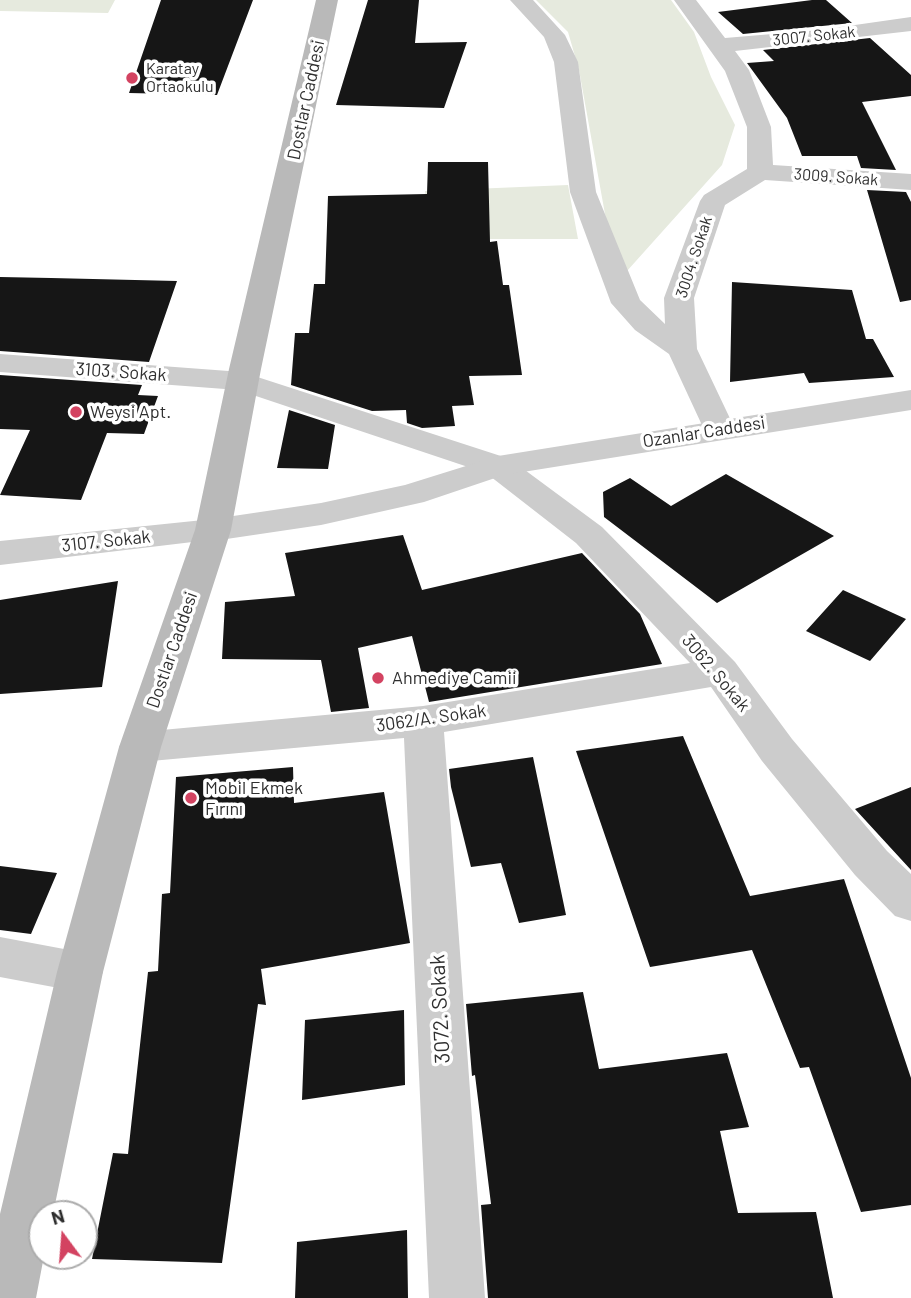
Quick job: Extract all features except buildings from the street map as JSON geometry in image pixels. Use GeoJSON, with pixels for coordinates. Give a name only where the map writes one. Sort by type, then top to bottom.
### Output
{"type":"FeatureCollection","features":[{"type":"Feature","properties":{"kind":"main road","name":"Dostlar Caddesi"},"geometry":{"type":"LineString","coordinates":[[8,1298],[80,972],[140,747],[213,530],[242,381],[327,0]]}},
{"type":"Feature","properties":{"kind":"street"},"geometry":{"type":"LineString","coordinates":[[521,0],[554,35],[566,62],[583,192],[626,303],[646,324],[682,349]]}},
{"type":"Feature","properties":{"kind":"street"},"geometry":{"type":"LineString","coordinates":[[685,0],[737,70],[760,127],[760,172]]}},
{"type":"Feature","properties":{"kind":"street","name":"3007. Sokak"},"geometry":{"type":"LineString","coordinates":[[718,46],[820,37],[911,24]]}},
{"type":"Feature","properties":{"kind":"street","name":"3004. Sokak"},"geometry":{"type":"LineString","coordinates":[[719,429],[682,349],[679,298],[713,201],[760,172]]}},
{"type":"Feature","properties":{"kind":"street","name":"3009. Sokak"},"geometry":{"type":"LineString","coordinates":[[760,172],[911,181]]}},
{"type":"Feature","properties":{"kind":"street","name":"3103. Sokak"},"geometry":{"type":"LineString","coordinates":[[0,363],[242,381]]}},
{"type":"Feature","properties":{"kind":"street","name":"Ozanlar Caddesi"},"geometry":{"type":"LineString","coordinates":[[242,381],[498,466]]}},
{"type":"Feature","properties":{"kind":"street","name":"Ozanlar Caddesi"},"geometry":{"type":"LineString","coordinates":[[213,530],[321,514],[412,495],[498,466],[911,400]]}},
{"type":"Feature","properties":{"kind":"street","name":"3062. Sokak"},"geometry":{"type":"LineString","coordinates":[[498,466],[589,535],[721,672],[786,761],[871,863],[911,903]]}},
{"type":"Feature","properties":{"kind":"street","name":"3107. Sokak"},"geometry":{"type":"LineString","coordinates":[[0,553],[213,530]]}},
{"type":"Feature","properties":{"kind":"street","name":"3062/A. Sokak"},"geometry":{"type":"LineString","coordinates":[[140,747],[424,721],[721,672]]}},
{"type":"Feature","properties":{"kind":"street","name":"3072. Sokak"},"geometry":{"type":"LineString","coordinates":[[424,721],[457,1298]]}},
{"type":"Feature","properties":{"kind":"street"},"geometry":{"type":"LineString","coordinates":[[0,957],[80,972]]}},
{"type":"Feature","properties":{"kind":"shaded area"},"geometry":{"type":"Polygon","coordinates":[[[0,0],[115,0],[108,13],[0,11],[0,0]]]}},
{"type":"Feature","properties":{"kind":"shaded area"},"geometry":{"type":"Polygon","coordinates":[[[536,0],[671,0],[694,32],[711,77],[735,125],[722,165],[627,271],[616,275],[579,70],[568,32],[536,0]]]}},
{"type":"Feature","properties":{"kind":"shaded area"},"geometry":{"type":"Polygon","coordinates":[[[568,185],[578,239],[431,239],[425,191],[568,185]]]}},
{"type":"Feature","properties":{"kind":"place","name":"Karatay Ortaokulu"},"geometry":{"type":"Point","coordinates":[132,78]}},
{"type":"Feature","properties":{"kind":"place","name":"Weysi Apt."},"geometry":{"type":"Point","coordinates":[76,412]}},
{"type":"Feature","properties":{"kind":"place","name":"Ahmediye Camii"},"geometry":{"type":"Point","coordinates":[378,678]}},
{"type":"Feature","properties":{"kind":"place","name":"Mobil Ekmek Fırını"},"geometry":{"type":"Point","coordinates":[191,798]}}]}
